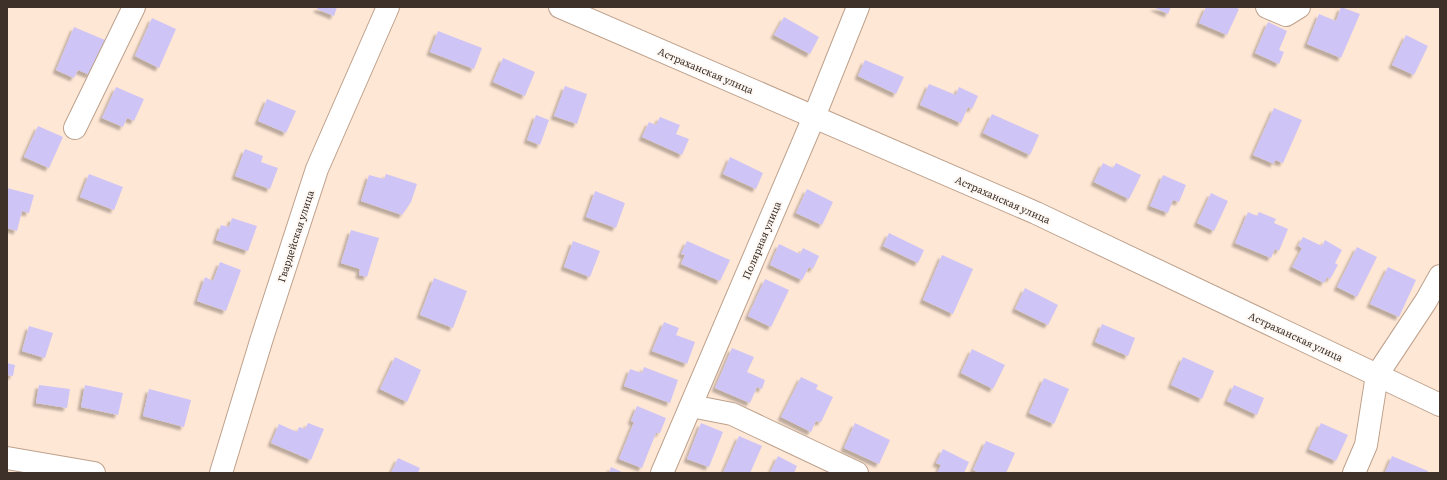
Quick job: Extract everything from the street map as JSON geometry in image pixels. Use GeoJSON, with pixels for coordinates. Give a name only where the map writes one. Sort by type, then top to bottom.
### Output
{"type":"FeatureCollection","features":[{"type":"Feature","properties":{"kind":"street"},"geometry":{"type":"LineString","coordinates":[[75,128],[134,7]]}},
{"type":"Feature","properties":{"kind":"street","name":"Гвардейская улица"},"geometry":{"type":"LineString","coordinates":[[221,473],[262,338],[317,169],[388,7]]}},
{"type":"Feature","properties":{"kind":"street","name":"Астраханская улица"},"geometry":{"type":"LineString","coordinates":[[560,7],[1036,213],[1440,405]]}},
{"type":"Feature","properties":{"kind":"street","name":"Полярная улица"},"geometry":{"type":"LineString","coordinates":[[662,473],[814,117],[858,7]]}},
{"type":"Feature","properties":{"kind":"street"},"geometry":{"type":"LineString","coordinates":[[1267,7],[1286,14],[1299,7]]}},
{"type":"Feature","properties":{"kind":"street"},"geometry":{"type":"LineString","coordinates":[[1354,473],[1366,445],[1377,375],[1426,301],[1440,276]]}},
{"type":"Feature","properties":{"kind":"street"},"geometry":{"type":"LineString","coordinates":[[690,406],[732,414],[857,473]]}},
{"type":"Feature","properties":{"kind":"street"},"geometry":{"type":"LineString","coordinates":[[7,458],[94,473]]}},
{"type":"Feature","properties":{"kind":"building"},"geometry":{"type":"Polygon","coordinates":[[[318,7],[337,7],[334,16],[317,9],[318,7]]]}},
{"type":"Feature","properties":{"kind":"building"},"geometry":{"type":"Polygon","coordinates":[[[1153,7],[1171,7],[1168,14],[1153,7]]]}},
{"type":"Feature","properties":{"kind":"building"},"geometry":{"type":"Polygon","coordinates":[[[1206,7],[1234,7],[1239,9],[1227,35],[1199,23],[1206,7]]]}},
{"type":"Feature","properties":{"kind":"building"},"geometry":{"type":"Polygon","coordinates":[[[1341,7],[1360,14],[1341,58],[1307,44],[1319,14],[1336,21],[1341,7]]]}},
{"type":"Feature","properties":{"kind":"building"},"geometry":{"type":"Polygon","coordinates":[[[784,17],[819,37],[810,54],[774,35],[784,17]]]}},
{"type":"Feature","properties":{"kind":"building"},"geometry":{"type":"Polygon","coordinates":[[[152,18],[176,29],[159,68],[135,56],[152,18]]]}},
{"type":"Feature","properties":{"kind":"building"},"geometry":{"type":"Polygon","coordinates":[[[1268,22],[1287,31],[1279,50],[1284,52],[1279,64],[1255,53],[1268,22]]]}},
{"type":"Feature","properties":{"kind":"building"},"geometry":{"type":"Polygon","coordinates":[[[74,27],[105,40],[90,75],[78,70],[74,78],[56,70],[74,27]]]}},
{"type":"Feature","properties":{"kind":"building"},"geometry":{"type":"Polygon","coordinates":[[[438,31],[482,48],[474,69],[430,52],[438,31]]]}},
{"type":"Feature","properties":{"kind":"building"},"geometry":{"type":"Polygon","coordinates":[[[1406,35],[1428,46],[1414,75],[1392,65],[1406,35]]]}},
{"type":"Feature","properties":{"kind":"building"},"geometry":{"type":"Polygon","coordinates":[[[503,58],[535,72],[525,96],[493,82],[503,58]]]}},
{"type":"Feature","properties":{"kind":"building"},"geometry":{"type":"Polygon","coordinates":[[[865,60],[904,77],[896,94],[858,76],[865,60]]]}},
{"type":"Feature","properties":{"kind":"building"},"geometry":{"type":"Polygon","coordinates":[[[929,84],[956,95],[959,87],[978,96],[972,109],[968,107],[961,123],[920,105],[929,84]]]}},
{"type":"Feature","properties":{"kind":"building"},"geometry":{"type":"Polygon","coordinates":[[[565,86],[587,94],[577,124],[554,116],[565,86]]]}},
{"type":"Feature","properties":{"kind":"building"},"geometry":{"type":"Polygon","coordinates":[[[116,87],[144,99],[134,121],[127,118],[123,127],[102,118],[116,87]]]}},
{"type":"Feature","properties":{"kind":"building"},"geometry":{"type":"Polygon","coordinates":[[[267,99],[296,111],[286,133],[258,121],[267,99]]]}},
{"type":"Feature","properties":{"kind":"building"},"geometry":{"type":"Polygon","coordinates":[[[1274,108],[1302,120],[1283,163],[1275,160],[1274,164],[1253,155],[1274,108]]]}},
{"type":"Feature","properties":{"kind":"building"},"geometry":{"type":"Polygon","coordinates":[[[992,114],[1039,135],[1030,155],[983,133],[992,114]]]}},
{"type":"Feature","properties":{"kind":"building"},"geometry":{"type":"Polygon","coordinates":[[[536,115],[549,120],[540,145],[527,140],[536,115]]]}},
{"type":"Feature","properties":{"kind":"building"},"geometry":{"type":"Polygon","coordinates":[[[660,117],[680,125],[676,134],[689,139],[682,155],[642,137],[649,122],[656,125],[660,117]]]}},
{"type":"Feature","properties":{"kind":"building"},"geometry":{"type":"Polygon","coordinates":[[[38,126],[63,137],[49,168],[24,157],[38,126]]]}},
{"type":"Feature","properties":{"kind":"building"},"geometry":{"type":"Polygon","coordinates":[[[245,149],[263,156],[261,162],[278,168],[270,189],[235,176],[245,149]]]}},
{"type":"Feature","properties":{"kind":"building"},"geometry":{"type":"Polygon","coordinates":[[[730,157],[763,173],[756,189],[723,174],[730,157]]]}},
{"type":"Feature","properties":{"kind":"building"},"geometry":{"type":"Polygon","coordinates":[[[1103,163],[1113,168],[1116,163],[1141,175],[1129,199],[1094,182],[1103,163]]]}},
{"type":"Feature","properties":{"kind":"building"},"geometry":{"type":"Polygon","coordinates":[[[89,174],[123,187],[114,210],[80,197],[89,174]]]}},
{"type":"Feature","properties":{"kind":"building"},"geometry":{"type":"Polygon","coordinates":[[[386,174],[417,184],[411,202],[402,215],[361,201],[369,175],[384,179],[386,174]]]}},
{"type":"Feature","properties":{"kind":"building"},"geometry":{"type":"Polygon","coordinates":[[[1163,175],[1186,185],[1179,202],[1173,200],[1168,213],[1150,206],[1163,175]]]}},
{"type":"Feature","properties":{"kind":"building"},"geometry":{"type":"Polygon","coordinates":[[[7,188],[34,195],[29,213],[22,211],[17,231],[7,228],[7,188]]]}},
{"type":"Feature","properties":{"kind":"building"},"geometry":{"type":"Polygon","coordinates":[[[807,189],[833,202],[822,225],[796,213],[807,189]]]}},
{"type":"Feature","properties":{"kind":"building"},"geometry":{"type":"Polygon","coordinates":[[[595,191],[625,203],[616,228],[586,217],[595,191]]]}},
{"type":"Feature","properties":{"kind":"building"},"geometry":{"type":"Polygon","coordinates":[[[1211,193],[1228,201],[1214,231],[1197,223],[1211,193]]]}},
{"type":"Feature","properties":{"kind":"building"},"geometry":{"type":"Polygon","coordinates":[[[1248,212],[1257,216],[1259,212],[1276,219],[1274,223],[1288,229],[1279,251],[1275,249],[1271,258],[1235,243],[1248,212]]]}},
{"type":"Feature","properties":{"kind":"building"},"geometry":{"type":"Polygon","coordinates":[[[232,218],[257,226],[248,251],[216,240],[221,225],[229,227],[232,218]]]}},
{"type":"Feature","properties":{"kind":"building"},"geometry":{"type":"Polygon","coordinates":[[[351,230],[379,238],[367,277],[359,275],[360,269],[341,263],[351,230]]]}},
{"type":"Feature","properties":{"kind":"building"},"geometry":{"type":"Polygon","coordinates":[[[889,233],[924,250],[918,263],[883,246],[889,233]]]}},
{"type":"Feature","properties":{"kind":"building"},"geometry":{"type":"Polygon","coordinates":[[[1303,237],[1322,246],[1325,240],[1342,250],[1335,263],[1338,265],[1330,279],[1327,277],[1324,283],[1292,267],[1302,248],[1298,246],[1303,237]]]}},
{"type":"Feature","properties":{"kind":"building"},"geometry":{"type":"Polygon","coordinates":[[[573,241],[600,251],[590,277],[564,267],[573,241]]]}},
{"type":"Feature","properties":{"kind":"building"},"geometry":{"type":"Polygon","coordinates":[[[687,241],[730,260],[720,281],[681,264],[685,255],[681,254],[687,241]]]}},
{"type":"Feature","properties":{"kind":"building"},"geometry":{"type":"Polygon","coordinates":[[[779,244],[800,254],[803,248],[819,256],[813,269],[809,267],[802,280],[770,265],[779,244]]]}},
{"type":"Feature","properties":{"kind":"building"},"geometry":{"type":"Polygon","coordinates":[[[1357,247],[1377,257],[1357,297],[1337,287],[1357,247]]]}},
{"type":"Feature","properties":{"kind":"building"},"geometry":{"type":"Polygon","coordinates":[[[942,255],[973,269],[953,314],[923,300],[942,255]]]}},
{"type":"Feature","properties":{"kind":"building"},"geometry":{"type":"Polygon","coordinates":[[[220,262],[241,270],[226,311],[197,301],[205,277],[213,281],[220,262]]]}},
{"type":"Feature","properties":{"kind":"building"},"geometry":{"type":"Polygon","coordinates":[[[1388,267],[1416,280],[1399,317],[1370,304],[1388,267]]]}},
{"type":"Feature","properties":{"kind":"building"},"geometry":{"type":"Polygon","coordinates":[[[434,278],[467,291],[453,328],[420,315],[434,278]]]}},
{"type":"Feature","properties":{"kind":"building"},"geometry":{"type":"Polygon","coordinates":[[[765,279],[789,290],[771,327],[748,316],[765,279]]]}},
{"type":"Feature","properties":{"kind":"building"},"geometry":{"type":"Polygon","coordinates":[[[1025,288],[1058,305],[1048,325],[1015,309],[1025,288]]]}},
{"type":"Feature","properties":{"kind":"building"},"geometry":{"type":"Polygon","coordinates":[[[664,322],[679,328],[676,335],[695,342],[687,364],[652,351],[664,322]]]}},
{"type":"Feature","properties":{"kind":"building"},"geometry":{"type":"Polygon","coordinates":[[[1102,324],[1135,338],[1128,356],[1095,342],[1102,324]]]}},
{"type":"Feature","properties":{"kind":"building"},"geometry":{"type":"Polygon","coordinates":[[[29,326],[53,333],[45,358],[22,351],[29,326]]]}},
{"type":"Feature","properties":{"kind":"building"},"geometry":{"type":"Polygon","coordinates":[[[732,348],[754,357],[747,372],[765,380],[762,389],[757,387],[750,403],[715,388],[732,348]]]}},
{"type":"Feature","properties":{"kind":"building"},"geometry":{"type":"Polygon","coordinates":[[[972,349],[1005,365],[993,389],[961,373],[972,349]]]}},
{"type":"Feature","properties":{"kind":"building"},"geometry":{"type":"Polygon","coordinates":[[[395,357],[421,370],[407,402],[380,389],[395,357]]]}},
{"type":"Feature","properties":{"kind":"building"},"geometry":{"type":"Polygon","coordinates":[[[1183,357],[1214,371],[1202,399],[1171,385],[1183,357]]]}},
{"type":"Feature","properties":{"kind":"building"},"geometry":{"type":"Polygon","coordinates":[[[7,363],[15,365],[13,376],[7,375],[7,363]]]}},
{"type":"Feature","properties":{"kind":"building"},"geometry":{"type":"Polygon","coordinates":[[[644,367],[678,380],[670,403],[624,386],[630,369],[642,373],[644,367]]]}},
{"type":"Feature","properties":{"kind":"building"},"geometry":{"type":"Polygon","coordinates":[[[801,377],[818,385],[816,389],[833,397],[821,422],[816,421],[811,432],[781,417],[801,377]]]}},
{"type":"Feature","properties":{"kind":"building"},"geometry":{"type":"Polygon","coordinates":[[[1044,378],[1069,389],[1054,424],[1029,413],[1044,378]]]}},
{"type":"Feature","properties":{"kind":"building"},"geometry":{"type":"Polygon","coordinates":[[[39,385],[70,389],[67,408],[36,403],[39,385]]]}},
{"type":"Feature","properties":{"kind":"building"},"geometry":{"type":"Polygon","coordinates":[[[85,385],[123,393],[118,415],[81,407],[85,385]]]}},
{"type":"Feature","properties":{"kind":"building"},"geometry":{"type":"Polygon","coordinates":[[[1234,385],[1264,398],[1257,415],[1227,401],[1234,385]]]}},
{"type":"Feature","properties":{"kind":"building"},"geometry":{"type":"Polygon","coordinates":[[[149,389],[191,400],[184,427],[143,416],[149,389]]]}},
{"type":"Feature","properties":{"kind":"building"},"geometry":{"type":"Polygon","coordinates":[[[637,406],[666,418],[660,433],[656,433],[642,468],[619,459],[634,422],[631,421],[637,406]]]}},
{"type":"Feature","properties":{"kind":"building"},"geometry":{"type":"Polygon","coordinates":[[[308,423],[324,429],[311,460],[271,443],[279,424],[297,432],[299,427],[305,429],[308,423]]]}},
{"type":"Feature","properties":{"kind":"building"},"geometry":{"type":"Polygon","coordinates":[[[701,423],[723,432],[709,467],[687,459],[701,423]]]}},
{"type":"Feature","properties":{"kind":"building"},"geometry":{"type":"Polygon","coordinates":[[[855,423],[890,440],[879,464],[844,448],[855,423]]]}},
{"type":"Feature","properties":{"kind":"building"},"geometry":{"type":"Polygon","coordinates":[[[1321,423],[1348,435],[1336,461],[1309,449],[1321,423]]]}},
{"type":"Feature","properties":{"kind":"building"},"geometry":{"type":"Polygon","coordinates":[[[739,436],[762,446],[750,473],[723,473],[739,436]]]}},
{"type":"Feature","properties":{"kind":"building"},"geometry":{"type":"Polygon","coordinates":[[[986,441],[1015,453],[1006,473],[980,473],[973,470],[986,441]]]}},
{"type":"Feature","properties":{"kind":"building"},"geometry":{"type":"Polygon","coordinates":[[[943,449],[969,462],[964,473],[937,473],[941,465],[936,463],[943,449]]]}},
{"type":"Feature","properties":{"kind":"building"},"geometry":{"type":"Polygon","coordinates":[[[778,456],[797,466],[794,473],[770,473],[778,456]]]}},
{"type":"Feature","properties":{"kind":"building"},"geometry":{"type":"Polygon","coordinates":[[[1392,456],[1428,471],[1427,473],[1385,473],[1392,456]]]}},
{"type":"Feature","properties":{"kind":"building"},"geometry":{"type":"Polygon","coordinates":[[[398,458],[420,468],[418,473],[391,473],[398,458]]]}},
{"type":"Feature","properties":{"kind":"building"},"geometry":{"type":"Polygon","coordinates":[[[611,467],[624,473],[609,473],[611,467]]]}}]}
